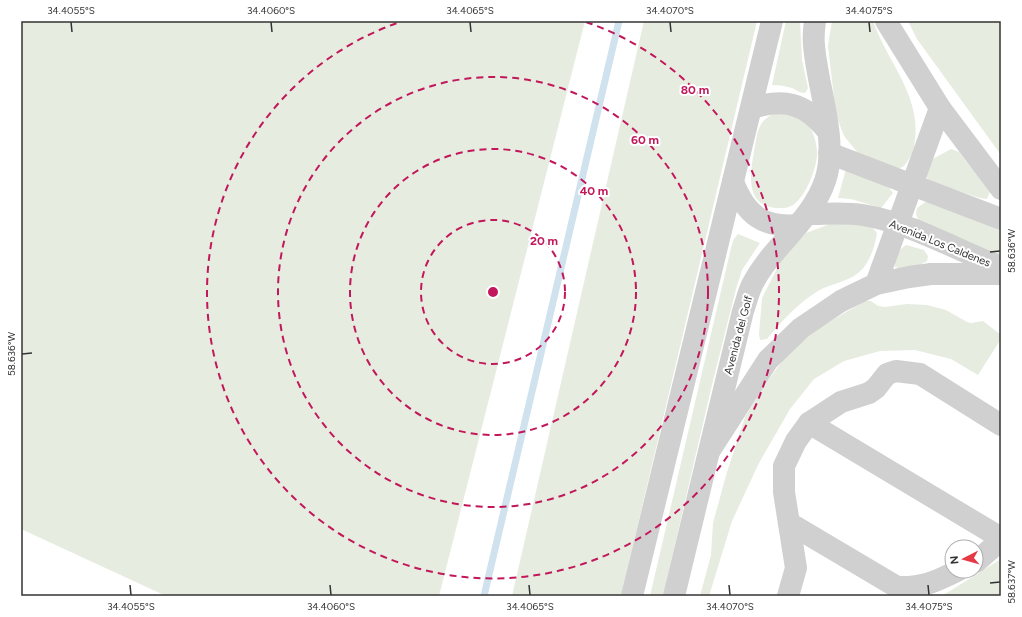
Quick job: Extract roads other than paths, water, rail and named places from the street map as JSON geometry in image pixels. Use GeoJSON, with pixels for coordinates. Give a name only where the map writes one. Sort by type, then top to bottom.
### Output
{"type":"FeatureCollection","features":[{"type":"Feature","properties":{"kind":"street"},"geometry":{"type":"LineString","coordinates":[[632,596],[668,440],[734,182],[772,21]]}},
{"type":"Feature","properties":{"kind":"street","name":"Avenida del Golf"},"geometry":{"type":"LineString","coordinates":[[674,596],[743,311],[752,285],[762,269],[803,220],[819,197],[826,179],[829,153],[814,45],[814,21]]}},
{"type":"Feature","properties":{"kind":"street"},"geometry":{"type":"LineString","coordinates":[[886,21],[940,108],[1001,189]]}},
{"type":"Feature","properties":{"kind":"street"},"geometry":{"type":"LineString","coordinates":[[752,108],[768,103],[785,102],[816,116],[827,130]]}},
{"type":"Feature","properties":{"kind":"street"},"geometry":{"type":"LineString","coordinates":[[876,284],[940,108]]}},
{"type":"Feature","properties":{"kind":"street"},"geometry":{"type":"LineString","coordinates":[[829,153],[1001,219]]}},
{"type":"Feature","properties":{"kind":"street"},"geometry":{"type":"LineString","coordinates":[[734,182],[740,199],[750,212],[765,222],[782,226],[803,220]]}},
{"type":"Feature","properties":{"kind":"street","name":"Avenida Los Caldenes"},"geometry":{"type":"LineString","coordinates":[[803,220],[846,213],[864,215],[898,224],[1001,267]]}},
{"type":"Feature","properties":{"kind":"street"},"geometry":{"type":"LineString","coordinates":[[710,451],[768,360],[801,328],[841,301],[876,284],[931,274],[1001,274]]}},
{"type":"Feature","properties":{"kind":"street"},"geometry":{"type":"LineString","coordinates":[[788,596],[796,568],[784,492],[784,466],[796,441],[809,423],[841,402],[876,388],[887,374],[896,371],[920,374],[1001,425]]}},
{"type":"Feature","properties":{"kind":"street"},"geometry":{"type":"LineString","coordinates":[[809,423],[1001,539],[984,555]]}},
{"type":"Feature","properties":{"kind":"street"},"geometry":{"type":"LineString","coordinates":[[789,523],[897,587],[914,588],[933,583],[944,578]]}},
{"type":"Feature","properties":{"kind":"waterway"},"geometry":{"type":"LineString","coordinates":[[484,596],[619,21]]}}]}
